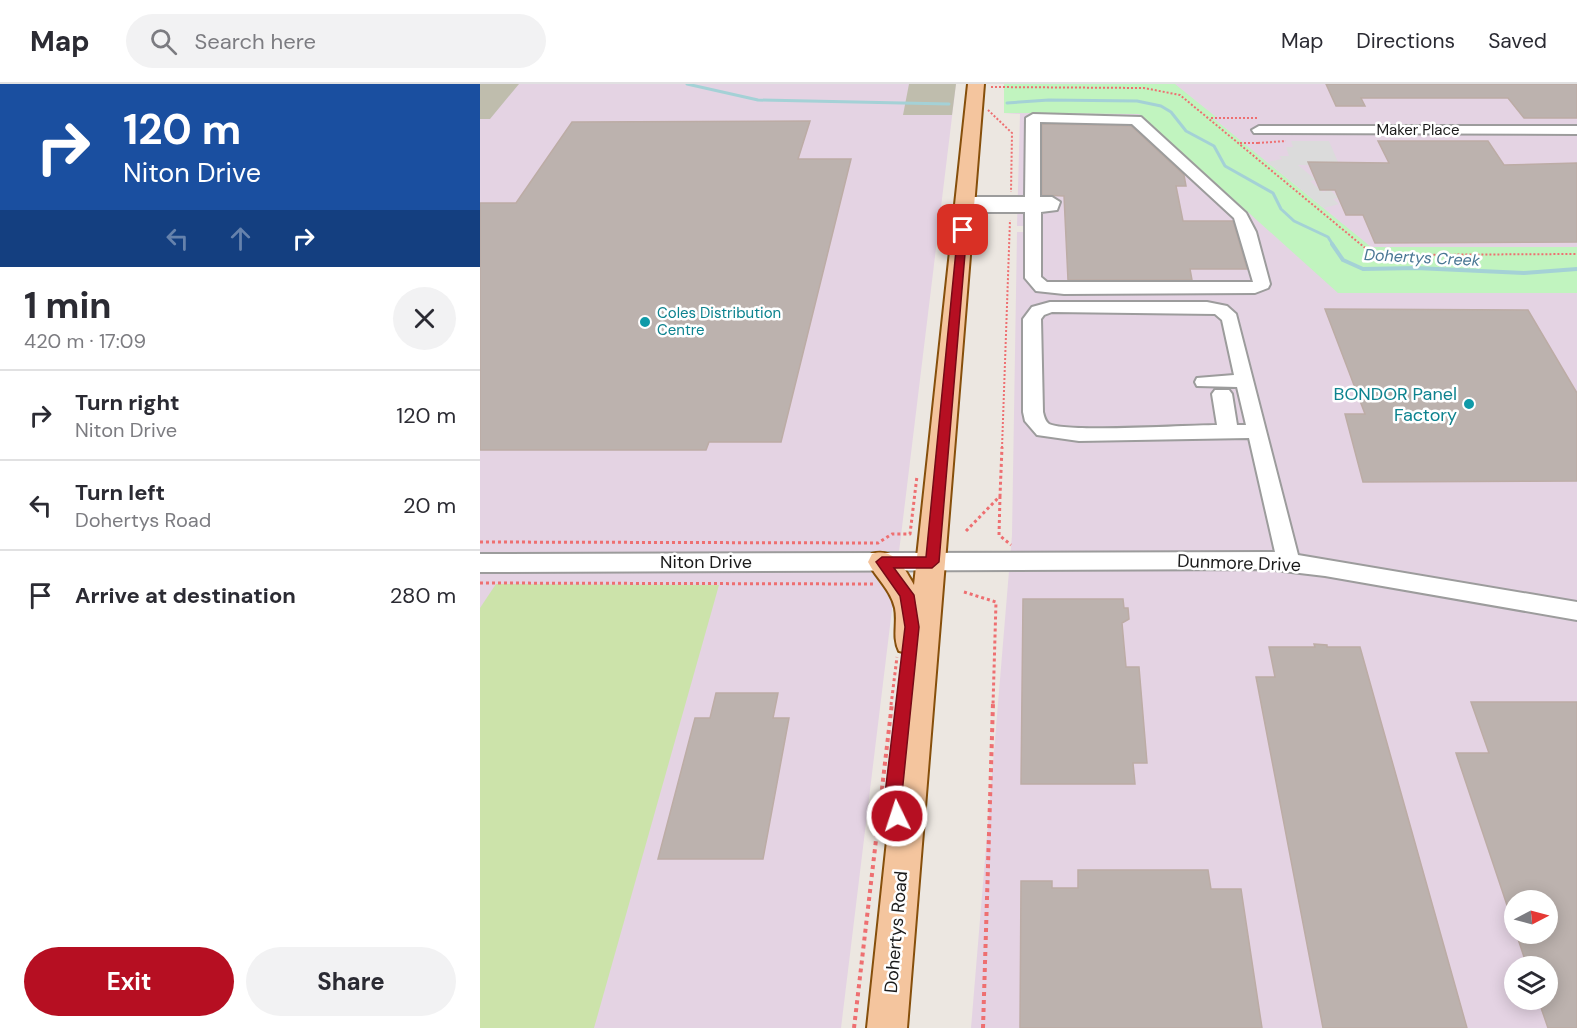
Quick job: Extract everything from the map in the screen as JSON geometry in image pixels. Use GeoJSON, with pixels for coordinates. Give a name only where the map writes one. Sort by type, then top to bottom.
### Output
{"type":"FeatureCollection","features":[{"type":"Feature","properties":{"kind":"main road","name":"Dohertys Road"},"geometry":{"type":"LineString","coordinates":[[888,1027],[965,204],[985,90]]}},
{"type":"Feature","properties":{"kind":"main road"},"geometry":{"type":"LineString","coordinates":[[881,575],[907,595],[912,627],[894,794],[903,862]]}},
{"type":"Feature","properties":{"kind":"street"},"geometry":{"type":"LineString","coordinates":[[1033,118],[1136,120],[1241,216],[1248,231],[1262,284],[1255,288],[1064,289],[1042,287],[1033,278],[1033,204],[1033,118]]}},
{"type":"Feature","properties":{"kind":"street","name":"Maker Place"},"geometry":{"type":"LineString","coordinates":[[1259,130],[1577,130]]}},
{"type":"Feature","properties":{"kind":"street"},"geometry":{"type":"LineString","coordinates":[[965,204],[1033,204]]}},
{"type":"Feature","properties":{"kind":"street"},"geometry":{"type":"LineString","coordinates":[[1257,431],[1079,434],[1044,430],[1035,421],[1033,412],[1032,319],[1038,311],[1050,307],[1207,307],[1221,310],[1230,318],[1257,431],[1287,562]]}},
{"type":"Feature","properties":{"kind":"street"},"geometry":{"type":"LineString","coordinates":[[1204,382],[1245,381]]}},
{"type":"Feature","properties":{"kind":"street"},"geometry":{"type":"LineString","coordinates":[[1222,394],[1228,431]]}},
{"type":"Feature","properties":{"kind":"street","name":"Dunmore Drive"},"geometry":{"type":"LineString","coordinates":[[932,562],[1266,560],[1324,567],[1577,611]]}},
{"type":"Feature","properties":{"kind":"street","name":"Niton Drive"},"geometry":{"type":"LineString","coordinates":[[480,563],[881,575],[932,562]]}},
{"type":"Feature","properties":{"kind":"path"},"geometry":{"type":"LineString","coordinates":[[985,90],[1144,88],[1180,95],[1370,252],[1380,255],[1577,254]]}},
{"type":"Feature","properties":{"kind":"path"},"geometry":{"type":"LineString","coordinates":[[966,531],[1000,496],[1012,133],[985,90]]}},
{"type":"Feature","properties":{"kind":"path"},"geometry":{"type":"LineString","coordinates":[[480,542],[878,543],[892,534],[910,534]]}},
{"type":"Feature","properties":{"kind":"path"},"geometry":{"type":"LineString","coordinates":[[480,583],[872,582],[881,575]]}},
{"type":"Feature","properties":{"kind":"path"},"geometry":{"type":"LineString","coordinates":[[964,592],[996,602],[983,1028]]}},
{"type":"Feature","properties":{"kind":"path"},"geometry":{"type":"LineString","coordinates":[[854,1028],[898,649]]}},
{"type":"Feature","properties":{"kind":"shaded area"},"geometry":{"type":"Polygon","coordinates":[[[480,84],[956,84],[841,1028],[480,1028],[480,84]]]}},
{"type":"Feature","properties":{"kind":"shaded area"},"geometry":{"type":"Polygon","coordinates":[[[480,84],[519,84],[490,119],[480,119],[480,84]]]}},
{"type":"Feature","properties":{"kind":"shaded area"},"geometry":{"type":"Polygon","coordinates":[[[909,84],[956,84],[952,115],[903,115],[909,84]]]}},
{"type":"Feature","properties":{"kind":"shaded area"},"geometry":{"type":"Polygon","coordinates":[[[1004,84],[1577,84],[1577,1028],[971,1028],[1012,535],[1017,232],[1028,232],[1028,226],[1017,226],[1020,114],[1004,113],[1004,84]]]}},
{"type":"Feature","properties":{"kind":"shaded area"},"geometry":{"type":"Polygon","coordinates":[[[1291,141],[1329,141],[1338,162],[1309,162],[1309,165],[1298,165],[1316,180],[1310,181],[1320,190],[1323,192],[1330,190],[1339,198],[1333,199],[1339,204],[1324,208],[1268,162],[1282,159],[1279,156],[1289,156],[1286,147],[1293,147],[1291,141]]]}},
{"type":"Feature","properties":{"kind":"green space"},"geometry":{"type":"Polygon","coordinates":[[[1004,84],[1175,84],[1216,117],[1213,118],[1371,247],[1577,247],[1577,293],[1338,293],[1139,114],[1004,113],[1004,84]]]}},
{"type":"Feature","properties":{"kind":"green space"},"geometry":{"type":"Polygon","coordinates":[[[496,584],[719,585],[594,1028],[480,1028],[480,608],[496,584]]]}},
{"type":"Feature","properties":{"kind":"building"},"geometry":{"type":"Polygon","coordinates":[[[1326,84],[1577,84],[1577,118],[1524,118],[1508,98],[1361,98],[1365,106],[1336,106],[1326,84]]]}},
{"type":"Feature","properties":{"kind":"building","name":"Coles Distribution Centre"},"geometry":{"type":"Polygon","coordinates":[[[810,121],[798,159],[851,159],[781,442],[709,442],[706,450],[480,450],[480,203],[516,203],[572,122],[810,121]]]}},
{"type":"Feature","properties":{"kind":"building"},"geometry":{"type":"Polygon","coordinates":[[[1042,124],[1131,126],[1184,175],[1186,186],[1176,186],[1183,221],[1233,221],[1247,269],[1190,269],[1192,280],[1068,280],[1064,196],[1042,195],[1042,124]]]}},
{"type":"Feature","properties":{"kind":"building"},"geometry":{"type":"Polygon","coordinates":[[[1378,141],[1488,141],[1504,165],[1577,163],[1577,242],[1375,243],[1363,215],[1346,215],[1335,190],[1320,190],[1308,162],[1389,163],[1378,141]]]}},
{"type":"Feature","properties":{"kind":"building","name":"BONDOR Panel Factory"},"geometry":{"type":"Polygon","coordinates":[[[1325,309],[1528,310],[1577,393],[1577,481],[1363,482],[1345,414],[1365,414],[1325,309]]]}},
{"type":"Feature","properties":{"kind":"building"},"geometry":{"type":"Polygon","coordinates":[[[1023,599],[1123,599],[1124,608],[1128,608],[1129,619],[1122,623],[1126,667],[1139,667],[1147,763],[1133,763],[1135,784],[1021,784],[1023,599]]]}},
{"type":"Feature","properties":{"kind":"building"},"geometry":{"type":"Polygon","coordinates":[[[1314,644],[1327,645],[1327,647],[1360,647],[1467,1028],[1323,1028],[1256,677],[1275,677],[1269,647],[1315,647],[1314,644]]]}},
{"type":"Feature","properties":{"kind":"building"},"geometry":{"type":"Polygon","coordinates":[[[716,693],[778,693],[773,718],[789,718],[763,859],[658,859],[695,718],[710,718],[716,693]]]}},
{"type":"Feature","properties":{"kind":"building"},"geometry":{"type":"Polygon","coordinates":[[[1471,702],[1577,702],[1577,1028],[1548,1028],[1542,1010],[1558,1010],[1558,956],[1524,956],[1520,944],[1558,944],[1558,890],[1504,890],[1504,896],[1456,753],[1489,753],[1471,702]]]}},
{"type":"Feature","properties":{"kind":"building"},"geometry":{"type":"Polygon","coordinates":[[[1078,870],[1208,870],[1211,889],[1241,889],[1262,1028],[1020,1028],[1021,881],[1052,881],[1052,888],[1078,888],[1078,870]]]}},
{"type":"Feature","properties":{"kind":"waterway","name":"Dohertys Creek"},"geometry":{"type":"LineString","coordinates":[[687,84],[758,100],[949,104]]}},
{"type":"Feature","properties":{"kind":"waterway","name":"Dohertys Creek"},"geometry":{"type":"LineString","coordinates":[[1007,103],[1049,100],[1137,101],[1161,106],[1171,112],[1186,131],[1214,146],[1225,166],[1273,193],[1281,209],[1294,221],[1328,237],[1333,245]]}},
{"type":"Feature","properties":{"kind":"waterway","name":"Dohertys Creek"},"geometry":{"type":"LineString","coordinates":[[1332,244],[1343,260],[1363,269],[1416,268],[1524,273],[1577,269]]}},
{"type":"Feature","properties":{"kind":"place","name":"Coles Distribution Centre"},"geometry":{"type":"Point","coordinates":[645,322]}},
{"type":"Feature","properties":{"kind":"place","name":"BONDOR Panel Factory"},"geometry":{"type":"Point","coordinates":[1469,404]}},
{"type":"Feature","properties":{"kind":"route"},"geometry":{"type":"LineString","coordinates":[[897,816],[894,794],[912,627],[907,595],[882,562],[932,562],[963,230]]}}]}
